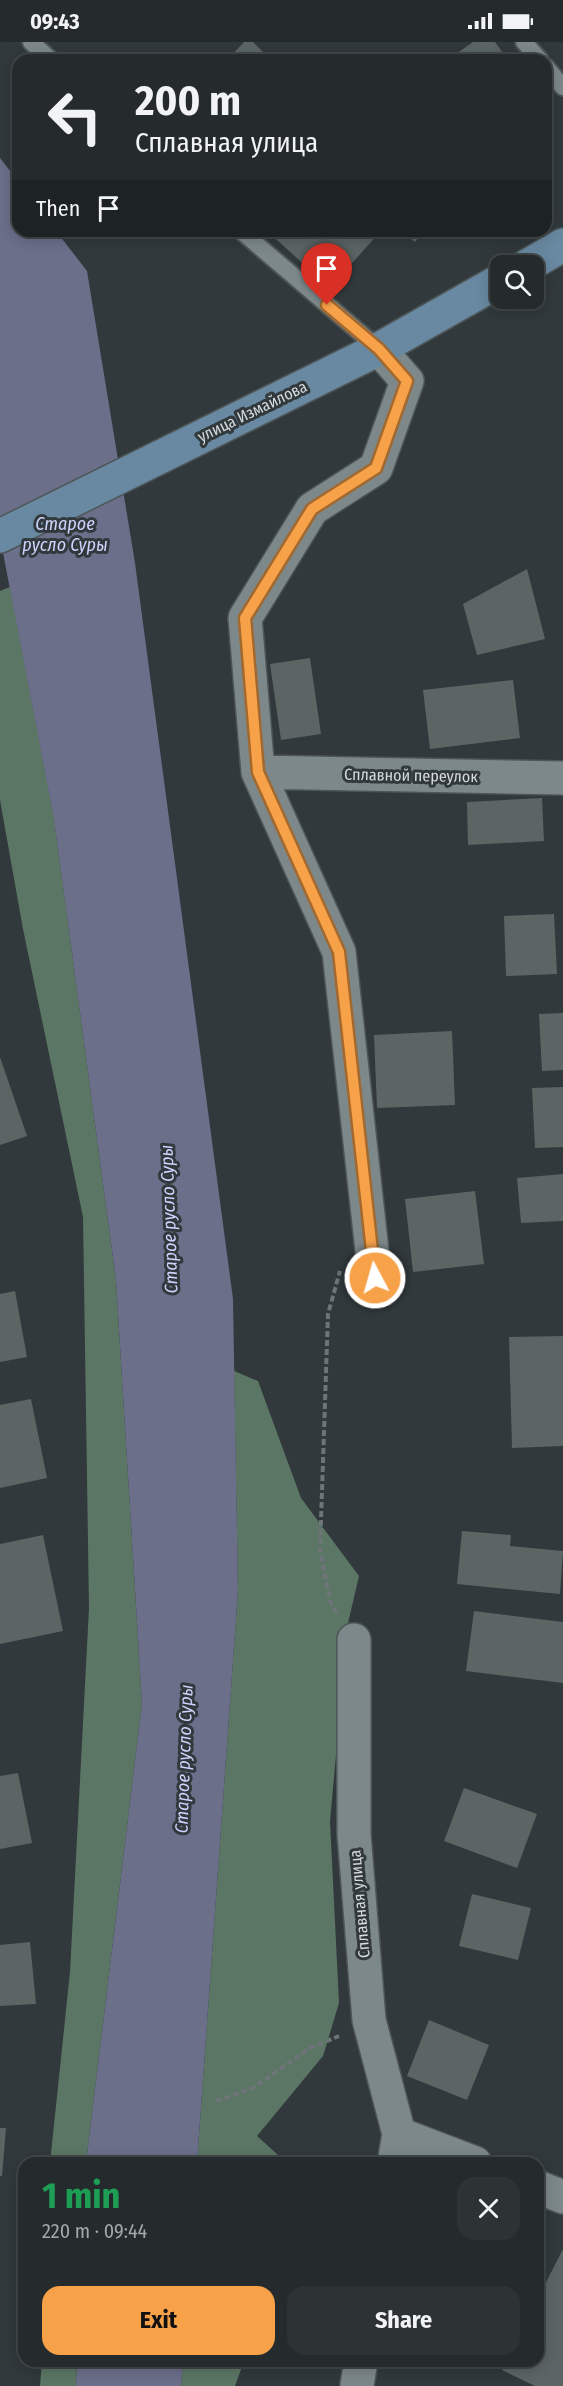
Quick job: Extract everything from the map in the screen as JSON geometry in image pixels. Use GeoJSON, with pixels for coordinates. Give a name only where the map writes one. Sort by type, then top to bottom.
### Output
{"type":"FeatureCollection","features":[{"type":"Feature","properties":{"kind":"main road"},"geometry":{"type":"LineString","coordinates":[[544,256],[562,245]]}},
{"type":"Feature","properties":{"kind":"main road","name":"улица Измайлова"},"geometry":{"type":"LineString","coordinates":[[4,534],[379,349],[490,286]]}},
{"type":"Feature","properties":{"kind":"street"},"geometry":{"type":"LineString","coordinates":[[375,1278],[339,952],[258,772],[245,618],[312,509],[376,468],[407,381],[379,349]]}},
{"type":"Feature","properties":{"kind":"street","name":"Сплавной переулок"},"geometry":{"type":"LineString","coordinates":[[258,772],[563,778]]}},
{"type":"Feature","properties":{"kind":"street","name":"Сплавная улица"},"geometry":{"type":"LineString","coordinates":[[354,1640],[354,1834],[369,2020],[397,2148]]}},
{"type":"Feature","properties":{"kind":"street"},"geometry":{"type":"LineString","coordinates":[[397,2148],[444,2157]]}},
{"type":"Feature","properties":{"kind":"street"},"geometry":{"type":"LineString","coordinates":[[544,2189],[563,2197]]}},
{"type":"Feature","properties":{"kind":"lane"},"geometry":{"type":"LineString","coordinates":[[31,42],[44,54]]}},
{"type":"Feature","properties":{"kind":"lane"},"geometry":{"type":"LineString","coordinates":[[524,42],[535,54]]}},
{"type":"Feature","properties":{"kind":"lane"},"geometry":{"type":"LineString","coordinates":[[552,74],[563,87]]}},
{"type":"Feature","properties":{"kind":"lane"},"geometry":{"type":"LineString","coordinates":[[248,237],[379,349]]}},
{"type":"Feature","properties":{"kind":"path"},"geometry":{"type":"LineString","coordinates":[[343,1260],[328,1314],[320,1550],[331,1604],[354,1640]]}},
{"type":"Feature","properties":{"kind":"path"},"geometry":{"type":"LineString","coordinates":[[216,2101],[253,2088],[310,2048],[369,2020]]}},
{"type":"Feature","properties":{"kind":"green space"},"geometry":{"type":"Polygon","coordinates":[[[10,587],[54,818],[116,1280],[142,1704],[87,2157],[51,2157],[70,1972],[89,1608],[83,1217],[23,929],[0,800],[0,591],[10,587]]]}},
{"type":"Feature","properties":{"kind":"green space"},"geometry":{"type":"Polygon","coordinates":[[[234,1371],[258,1381],[301,1498],[359,1576],[348,1623],[330,1821],[339,2003],[323,2056],[257,2136],[280,2157],[197,2157],[238,1591],[234,1371]]]}},
{"type":"Feature","properties":{"kind":"green space"},"geometry":{"type":"Polygon","coordinates":[[[42,2367],[77,2367],[76,2386],[40,2386],[42,2367]]]}},
{"type":"Feature","properties":{"kind":"green space"},"geometry":{"type":"Polygon","coordinates":[[[183,2367],[242,2367],[235,2386],[181,2386],[183,2367]]]}},
{"type":"Feature","properties":{"kind":"water","name":"Старое русло Суры"},"geometry":{"type":"Polygon","coordinates":[[[0,158],[12,173],[12,237],[61,237],[87,271],[135,563],[233,1299],[238,1591],[197,2157],[87,2157],[142,1704],[116,1280],[54,819],[0,537],[0,158]]]}},
{"type":"Feature","properties":{"kind":"water"},"geometry":{"type":"Polygon","coordinates":[[[77,2367],[183,2367],[181,2386],[76,2386],[77,2367]]]}},
{"type":"Feature","properties":{"kind":"building"},"geometry":{"type":"Polygon","coordinates":[[[244,42],[253,42],[265,54],[233,54],[244,42]]]}},
{"type":"Feature","properties":{"kind":"building"},"geometry":{"type":"Polygon","coordinates":[[[473,42],[495,42],[504,54],[456,54],[473,42]]]}},
{"type":"Feature","properties":{"kind":"building"},"geometry":{"type":"Polygon","coordinates":[[[274,237],[375,237],[330,288],[274,237]]]}},
{"type":"Feature","properties":{"kind":"building"},"geometry":{"type":"Polygon","coordinates":[[[409,237],[419,237],[415,242],[409,237]]]}},
{"type":"Feature","properties":{"kind":"building"},"geometry":{"type":"Polygon","coordinates":[[[527,569],[545,639],[477,655],[463,604],[527,569]]]}},
{"type":"Feature","properties":{"kind":"building"},"geometry":{"type":"Polygon","coordinates":[[[310,658],[321,734],[281,740],[270,664],[310,658]]]}},
{"type":"Feature","properties":{"kind":"building"},"geometry":{"type":"Polygon","coordinates":[[[513,680],[520,738],[430,749],[423,690],[513,680]]]}},
{"type":"Feature","properties":{"kind":"building"},"geometry":{"type":"Polygon","coordinates":[[[542,798],[544,841],[468,845],[467,802],[542,798]]]}},
{"type":"Feature","properties":{"kind":"building"},"geometry":{"type":"Polygon","coordinates":[[[554,914],[557,974],[506,976],[504,916],[554,914]]]}},
{"type":"Feature","properties":{"kind":"building"},"geometry":{"type":"Polygon","coordinates":[[[563,1013],[563,1070],[542,1071],[539,1014],[563,1013]]]}},
{"type":"Feature","properties":{"kind":"building"},"geometry":{"type":"Polygon","coordinates":[[[452,1031],[455,1105],[377,1108],[374,1035],[452,1031]]]}},
{"type":"Feature","properties":{"kind":"building"},"geometry":{"type":"Polygon","coordinates":[[[0,1057],[27,1136],[0,1145],[0,1057]]]}},
{"type":"Feature","properties":{"kind":"building"},"geometry":{"type":"Polygon","coordinates":[[[563,1087],[563,1147],[535,1148],[532,1088],[563,1087]]]}},
{"type":"Feature","properties":{"kind":"building"},"geometry":{"type":"Polygon","coordinates":[[[563,1174],[563,1221],[521,1223],[517,1178],[563,1174]]]}},
{"type":"Feature","properties":{"kind":"building"},"geometry":{"type":"Polygon","coordinates":[[[475,1191],[484,1264],[413,1272],[405,1199],[475,1191]]]}},
{"type":"Feature","properties":{"kind":"building"},"geometry":{"type":"Polygon","coordinates":[[[15,1291],[27,1357],[0,1362],[0,1294],[15,1291]]]}},
{"type":"Feature","properties":{"kind":"building"},"geometry":{"type":"Polygon","coordinates":[[[563,1336],[563,1446],[512,1448],[509,1337],[563,1336]]]}},
{"type":"Feature","properties":{"kind":"building"},"geometry":{"type":"Polygon","coordinates":[[[31,1399],[47,1478],[0,1488],[0,1405],[31,1399]]]}},
{"type":"Feature","properties":{"kind":"building"},"geometry":{"type":"Polygon","coordinates":[[[462,1531],[511,1535],[510,1546],[563,1551],[560,1594],[457,1584],[462,1531]]]}},
{"type":"Feature","properties":{"kind":"building"},"geometry":{"type":"Polygon","coordinates":[[[43,1535],[63,1631],[0,1644],[0,1544],[43,1535]]]}},
{"type":"Feature","properties":{"kind":"building"},"geometry":{"type":"Polygon","coordinates":[[[474,1611],[563,1622],[563,1683],[466,1671],[474,1611]]]}},
{"type":"Feature","properties":{"kind":"building"},"geometry":{"type":"Polygon","coordinates":[[[18,1773],[32,1843],[0,1849],[0,1776],[18,1773]]]}},
{"type":"Feature","properties":{"kind":"building"},"geometry":{"type":"Polygon","coordinates":[[[464,1788],[537,1814],[517,1868],[444,1841],[464,1788]]]}},
{"type":"Feature","properties":{"kind":"building"},"geometry":{"type":"Polygon","coordinates":[[[472,1894],[531,1908],[518,1960],[459,1946],[472,1894]]]}},
{"type":"Feature","properties":{"kind":"building"},"geometry":{"type":"Polygon","coordinates":[[[30,1942],[36,2004],[0,2006],[0,1945],[30,1942]]]}},
{"type":"Feature","properties":{"kind":"building"},"geometry":{"type":"Polygon","coordinates":[[[429,2020],[489,2045],[467,2100],[407,2076],[429,2020]]]}},
{"type":"Feature","properties":{"kind":"building"},"geometry":{"type":"Polygon","coordinates":[[[0,2128],[6,2128],[2,2176],[0,2176],[0,2128]]]}},
{"type":"Feature","properties":{"kind":"building"},"geometry":{"type":"Polygon","coordinates":[[[563,2249],[563,2386],[535,2386],[502,2370],[504,2367],[544,2367],[544,2286],[563,2249]]]}},
{"type":"Feature","properties":{"kind":"route"},"geometry":{"type":"LineString","coordinates":[[327,305],[379,349],[407,381],[376,468],[312,509],[245,618],[258,772],[339,952],[375,1278]]}}]}
